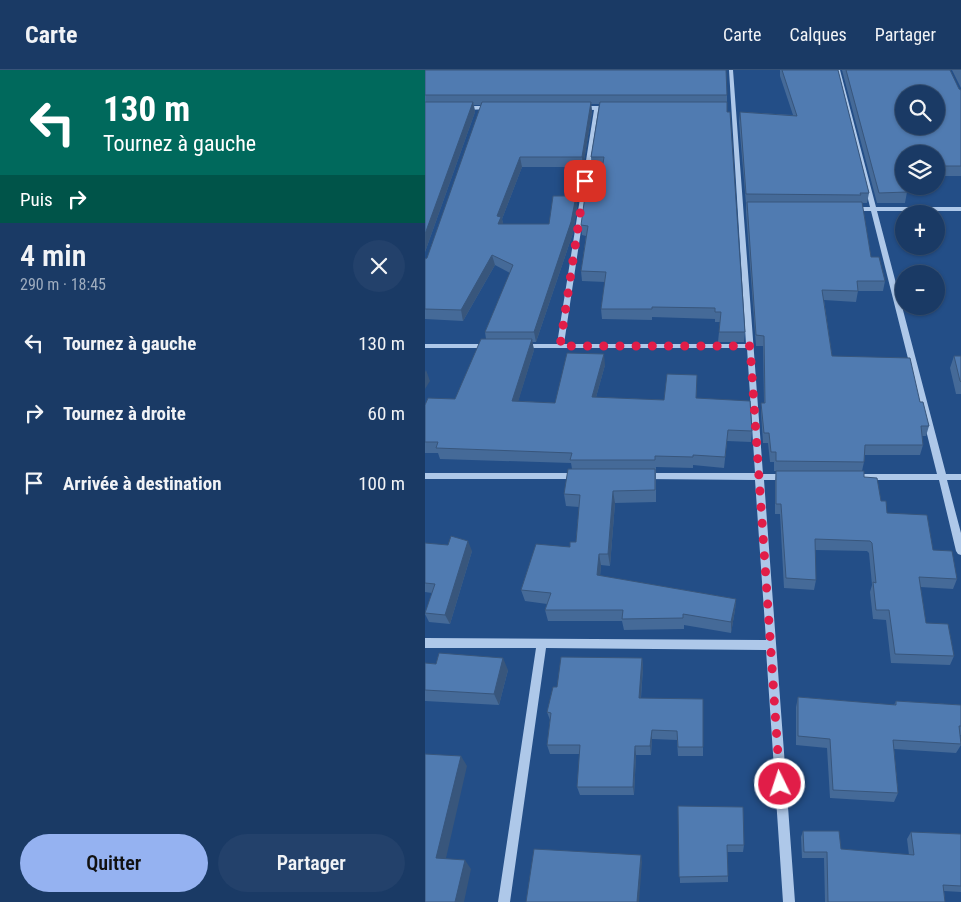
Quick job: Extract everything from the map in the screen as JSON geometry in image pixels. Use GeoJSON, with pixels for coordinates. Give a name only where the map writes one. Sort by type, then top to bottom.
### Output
{"type":"FeatureCollection","features":[{"type":"Feature","properties":{"kind":"street"},"geometry":{"type":"LineString","coordinates":[[731,70],[746,208],[750,346],[789,902]]}},
{"type":"Feature","properties":{"kind":"street"},"geometry":{"type":"LineString","coordinates":[[838,70],[961,551]]}},
{"type":"Feature","properties":{"kind":"street"},"geometry":{"type":"LineString","coordinates":[[453,108],[501,108]]}},
{"type":"Feature","properties":{"kind":"street"},"geometry":{"type":"LineString","coordinates":[[478,117],[481,108]]}},
{"type":"Feature","properties":{"kind":"street"},"geometry":{"type":"LineString","coordinates":[[577,108],[616,108]]}},
{"type":"Feature","properties":{"kind":"street"},"geometry":{"type":"LineString","coordinates":[[560,346],[597,108]]}},
{"type":"Feature","properties":{"kind":"street"},"geometry":{"type":"LineString","coordinates":[[724,108],[734,108]]}},
{"type":"Feature","properties":{"kind":"street"},"geometry":{"type":"LineString","coordinates":[[845,208],[961,209]]}},
{"type":"Feature","properties":{"kind":"street"},"geometry":{"type":"LineString","coordinates":[[425,346],[502,346]]}},
{"type":"Feature","properties":{"kind":"street"},"geometry":{"type":"LineString","coordinates":[[512,346],[750,346]]}},
{"type":"Feature","properties":{"kind":"street"},"geometry":{"type":"LineString","coordinates":[[425,476],[592,476]]}},
{"type":"Feature","properties":{"kind":"street"},"geometry":{"type":"LineString","coordinates":[[631,476],[798,476]]}},
{"type":"Feature","properties":{"kind":"street"},"geometry":{"type":"LineString","coordinates":[[846,477],[961,477]]}},
{"type":"Feature","properties":{"kind":"street"},"geometry":{"type":"LineString","coordinates":[[425,643],[771,646]]}},
{"type":"Feature","properties":{"kind":"street"},"geometry":{"type":"LineString","coordinates":[[505,902],[542,643]]}},
{"type":"Feature","properties":{"kind":"building"},"geometry":{"type":"Polygon","coordinates":[[[425,70],[726,70],[727,95],[425,95],[425,70]]]}},
{"type":"Feature","properties":{"kind":"building"},"geometry":{"type":"Polygon","coordinates":[[[782,70],[838,70],[869,193],[860,193],[861,195],[746,194],[740,112],[797,116],[782,70]]]}},
{"type":"Feature","properties":{"kind":"building"},"geometry":{"type":"Polygon","coordinates":[[[846,70],[950,70],[961,90],[961,166],[945,166],[945,145],[895,145],[895,192],[879,193],[846,70]]]}},
{"type":"Feature","properties":{"kind":"building"},"geometry":{"type":"Polygon","coordinates":[[[425,102],[473,102],[425,234],[425,102]]]}},
{"type":"Feature","properties":{"kind":"building"},"geometry":{"type":"Polygon","coordinates":[[[482,102],[591,102],[582,157],[520,157],[497,216],[501,217],[498,224],[549,224],[553,196],[576,196],[571,222],[534,332],[485,332],[513,265],[492,255],[461,310],[425,309],[425,259],[427,258],[482,102]]]}},
{"type":"Feature","properties":{"kind":"building"},"geometry":{"type":"Polygon","coordinates":[[[600,102],[727,102],[727,112],[730,112],[745,332],[719,332],[721,312],[715,312],[715,308],[652,307],[652,309],[601,309],[606,272],[581,271],[588,226],[581,225],[585,196],[598,195],[604,157],[591,157],[600,102]]]}},
{"type":"Feature","properties":{"kind":"building"},"geometry":{"type":"Polygon","coordinates":[[[747,202],[862,202],[871,257],[879,257],[885,281],[857,281],[858,291],[822,290],[832,356],[910,358],[920,402],[923,402],[929,426],[921,426],[923,445],[865,445],[864,462],[776,461],[776,452],[771,452],[769,433],[764,433],[761,403],[765,403],[764,336],[756,335],[747,202]]]}},
{"type":"Feature","properties":{"kind":"building"},"geometry":{"type":"Polygon","coordinates":[[[481,339],[532,339],[512,401],[555,403],[567,353],[604,354],[592,397],[664,400],[667,374],[697,375],[696,398],[750,401],[752,431],[728,430],[725,457],[693,455],[693,457],[655,456],[655,460],[570,460],[572,453],[436,448],[438,442],[425,442],[425,405],[428,398],[455,399],[481,339]]]}},
{"type":"Feature","properties":{"kind":"building"},"geometry":{"type":"Polygon","coordinates":[[[954,356],[961,356],[961,382],[960,381],[954,356]]]}},
{"type":"Feature","properties":{"kind":"building"},"geometry":{"type":"Polygon","coordinates":[[[568,469],[655,469],[655,490],[613,491],[608,554],[599,554],[597,575],[736,599],[731,622],[683,614],[683,618],[622,619],[623,610],[545,610],[551,593],[521,590],[536,544],[570,547],[570,542],[576,542],[580,495],[564,494],[568,469]]]}},
{"type":"Feature","properties":{"kind":"building"},"geometry":{"type":"Polygon","coordinates":[[[776,471],[864,471],[864,477],[877,478],[881,501],[886,501],[887,513],[927,515],[933,550],[952,551],[957,579],[919,577],[926,623],[948,624],[954,656],[895,654],[889,610],[876,610],[873,582],[876,583],[872,543],[870,541],[815,539],[816,580],[786,578],[781,504],[776,504],[776,471]]]}},
{"type":"Feature","properties":{"kind":"building"},"geometry":{"type":"Polygon","coordinates":[[[451,536],[468,541],[445,615],[425,613],[435,584],[425,583],[425,543],[448,545],[451,536]]]}},
{"type":"Feature","properties":{"kind":"building"},"geometry":{"type":"Polygon","coordinates":[[[439,653],[503,658],[494,694],[425,690],[425,663],[436,664],[439,653]]]}},
{"type":"Feature","properties":{"kind":"building"},"geometry":{"type":"Polygon","coordinates":[[[561,657],[642,658],[639,698],[703,699],[703,747],[678,747],[677,731],[652,730],[650,746],[635,746],[633,787],[577,787],[580,745],[547,745],[551,713],[547,712],[553,687],[557,687],[561,657]]]}},
{"type":"Feature","properties":{"kind":"building"},"geometry":{"type":"Polygon","coordinates":[[[798,697],[896,705],[896,701],[961,705],[961,726],[959,726],[961,744],[893,740],[898,793],[833,790],[830,739],[798,736],[798,697]]]}},
{"type":"Feature","properties":{"kind":"building"},"geometry":{"type":"Polygon","coordinates":[[[425,754],[461,756],[436,858],[465,860],[455,902],[425,902],[425,754]]]}},
{"type":"Feature","properties":{"kind":"building"},"geometry":{"type":"Polygon","coordinates":[[[678,806],[743,807],[744,845],[727,845],[728,876],[679,877],[678,806]]]}},
{"type":"Feature","properties":{"kind":"building"},"geometry":{"type":"Polygon","coordinates":[[[803,831],[839,831],[841,849],[914,855],[911,832],[961,834],[961,886],[943,885],[945,902],[828,902],[827,852],[804,852],[803,831]]]}},
{"type":"Feature","properties":{"kind":"building"},"geometry":{"type":"Polygon","coordinates":[[[534,849],[641,855],[637,902],[526,902],[534,849]]]}},
{"type":"Feature","properties":{"kind":"route"},"geometry":{"type":"LineString","coordinates":[[585,181],[560,346],[750,346],[780,784]]}}]}
